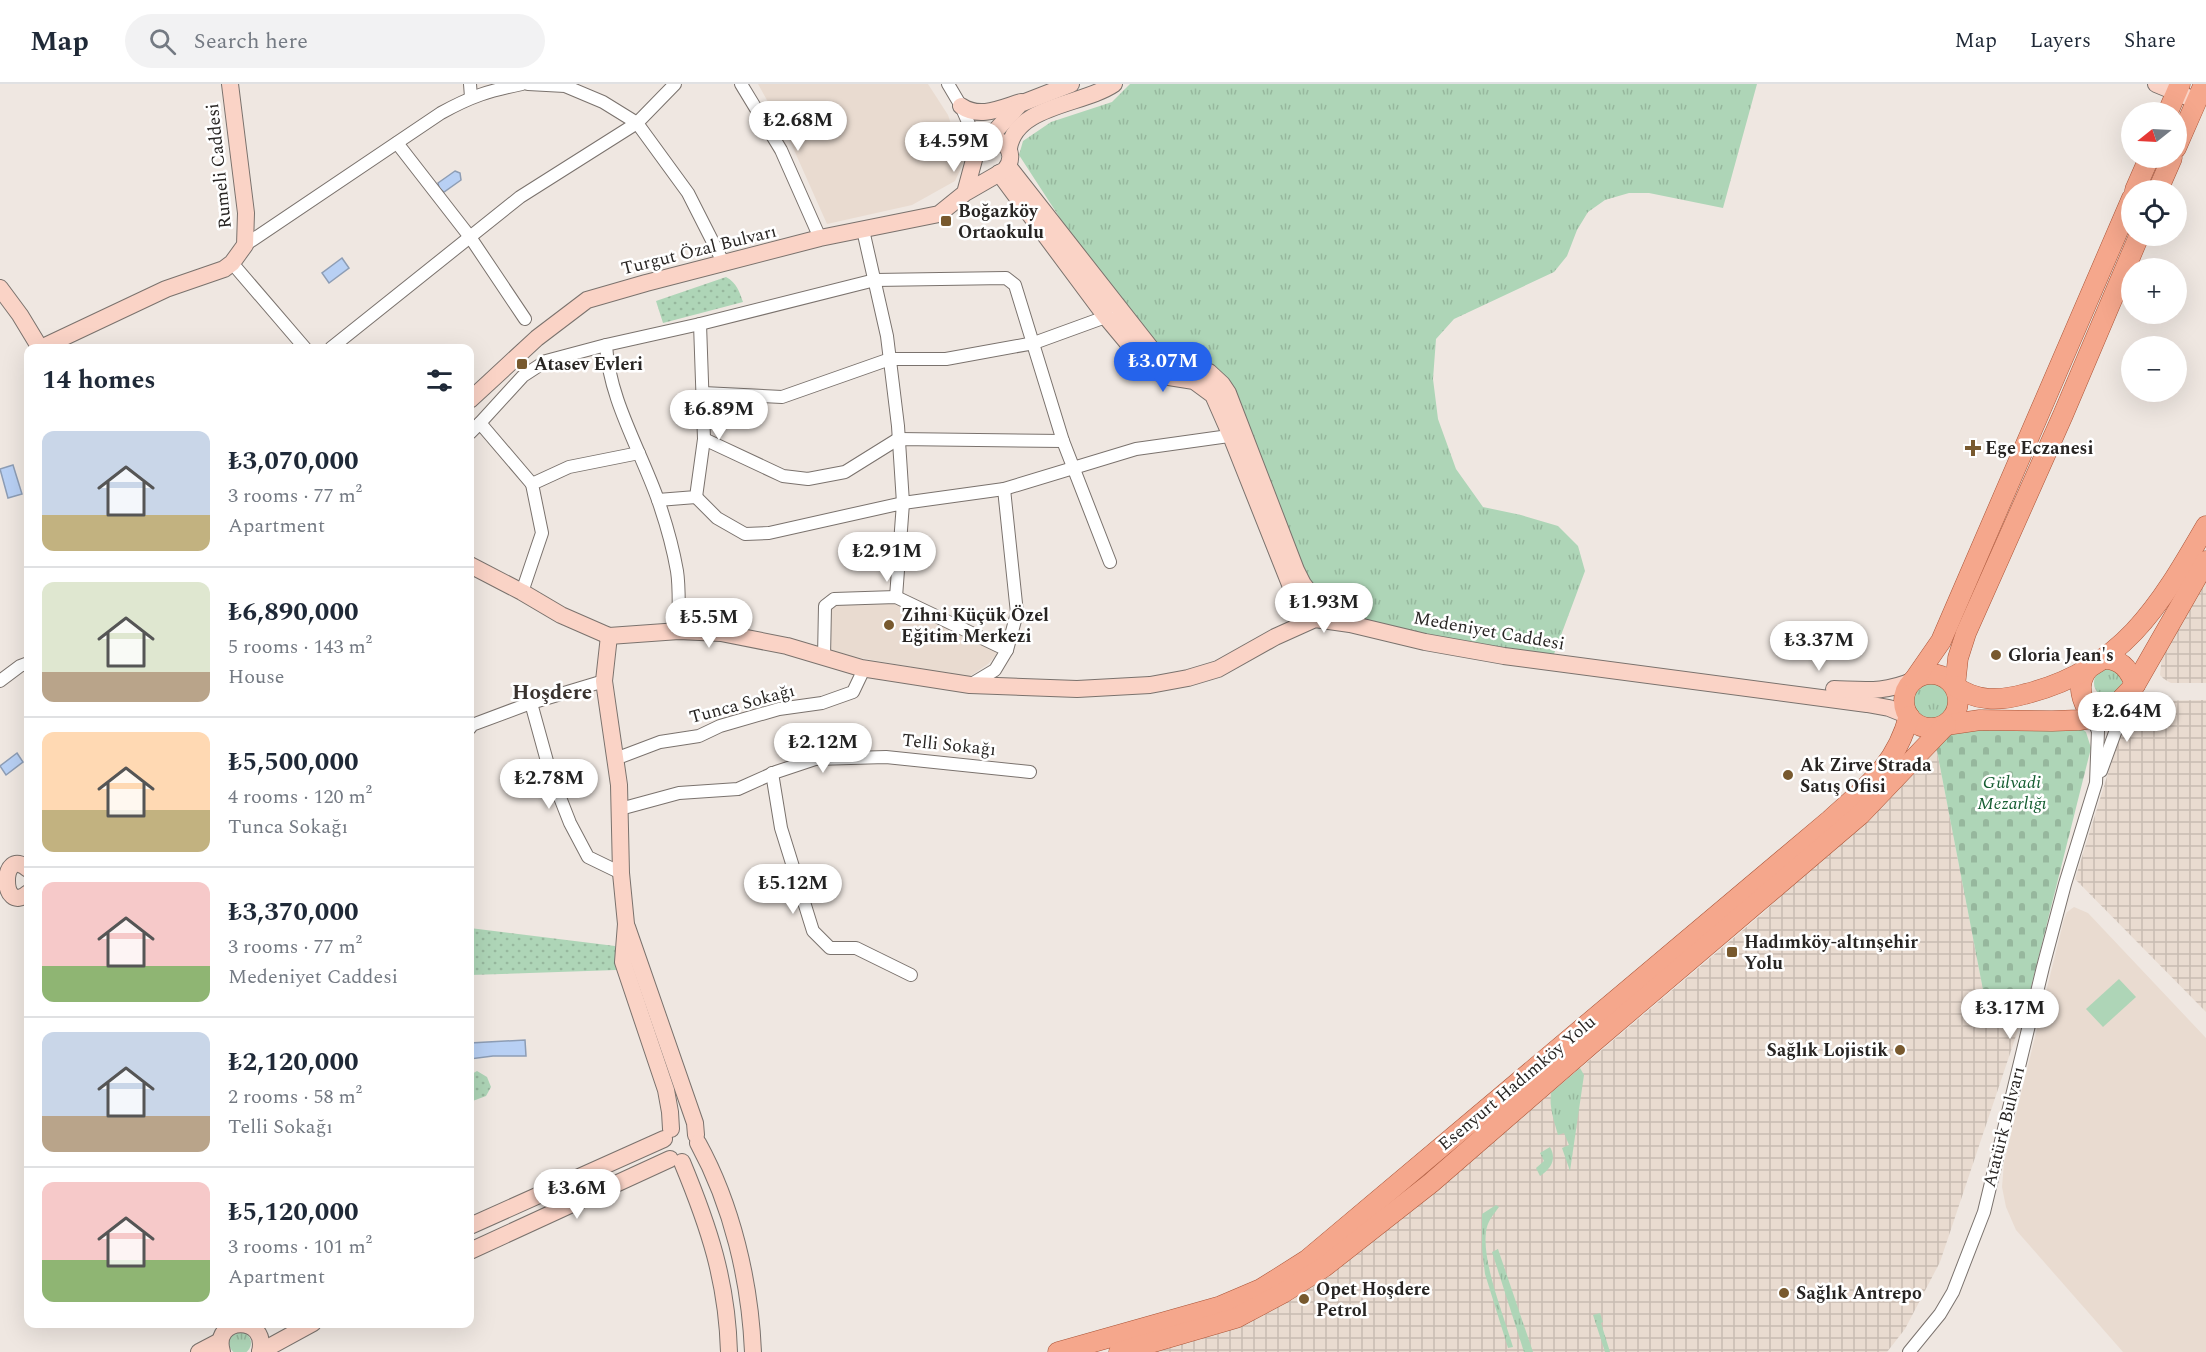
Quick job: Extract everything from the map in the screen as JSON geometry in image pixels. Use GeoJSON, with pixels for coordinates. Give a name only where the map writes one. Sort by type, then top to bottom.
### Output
{"type":"FeatureCollection","features":[{"type":"Feature","properties":{"kind":"main road"},"geometry":{"type":"LineString","coordinates":[[2179,102],[2193,89]]}},
{"type":"Feature","properties":{"kind":"main road"},"geometry":{"type":"LineString","coordinates":[[2187,110],[2193,89]]}},
{"type":"Feature","properties":{"kind":"main road"},"geometry":{"type":"LineString","coordinates":[[2121,224],[1941,641],[1909,686],[1904,701],[1909,717],[1914,723],[1930,729],[1946,725],[1957,712],[1959,703],[1955,687],[1959,658],[1966,633],[2135,246]]}},
{"type":"Feature","properties":{"kind":"main road"},"geometry":{"type":"LineString","coordinates":[[2092,718],[2083,702],[2080,691],[2081,680],[2150,615],[2176,578],[2206,526]]}},
{"type":"Feature","properties":{"kind":"main road","name":"Atatürk Bulvarı"},"geometry":{"type":"LineString","coordinates":[[1946,725],[1980,720],[2052,721],[2092,718],[2116,705],[2133,689],[2206,561]]}},
{"type":"Feature","properties":{"kind":"main road"},"geometry":{"type":"LineString","coordinates":[[1914,680],[1931,674],[1940,675],[1966,694],[1978,698],[2010,698],[2031,693],[2097,664],[2114,660],[2122,664],[2129,672],[2133,689]]}},
{"type":"Feature","properties":{"kind":"main road","name":"Esenyurt Hadımköy Yolu"},"geometry":{"type":"LineString","coordinates":[[1119,1352],[1236,1318],[1283,1293],[1830,820],[1877,776],[1892,758],[1904,738],[1909,717]]}},
{"type":"Feature","properties":{"kind":"main road","name":"Esenyurt Hadımköy Yolu"},"geometry":{"type":"LineString","coordinates":[[1058,1352],[1201,1312],[1242,1298],[1339,1245],[1431,1183],[1860,816],[1946,725]]}},
{"type":"Feature","properties":{"kind":"street","name":"Rumeli Caddesi"},"geometry":{"type":"LineString","coordinates":[[230,84],[246,213],[245,245]]}},
{"type":"Feature","properties":{"kind":"street"},"geometry":{"type":"LineString","coordinates":[[49,344],[166,289],[224,269],[232,263],[245,245],[441,113],[471,90],[489,90],[522,84]]}},
{"type":"Feature","properties":{"kind":"street"},"geometry":{"type":"LineString","coordinates":[[528,84],[565,86],[603,102],[637,123],[688,193],[724,264]]}},
{"type":"Feature","properties":{"kind":"street"},"geometry":{"type":"LineString","coordinates":[[336,344],[520,197],[637,123],[675,84]]}},
{"type":"Feature","properties":{"kind":"street"},"geometry":{"type":"LineString","coordinates":[[741,84],[781,150],[820,238]]}},
{"type":"Feature","properties":{"kind":"street"},"geometry":{"type":"LineString","coordinates":[[948,84],[983,142]]}},
{"type":"Feature","properties":{"kind":"street"},"geometry":{"type":"LineString","coordinates":[[961,106],[972,112],[980,113],[1025,101],[1071,84]]}},
{"type":"Feature","properties":{"kind":"street"},"geometry":{"type":"LineString","coordinates":[[1009,148],[1015,131],[1025,121],[1101,92],[1114,84]]}},
{"type":"Feature","properties":{"kind":"street"},"geometry":{"type":"LineString","coordinates":[[2156,84],[2193,89]]}},
{"type":"Feature","properties":{"kind":"street"},"geometry":{"type":"LineString","coordinates":[[1001,171],[982,172],[974,156],[983,142],[1017,106],[1025,101]]}},
{"type":"Feature","properties":{"kind":"street"},"geometry":{"type":"LineString","coordinates":[[983,142],[1000,140],[1009,148],[1011,154],[1001,171]]}},
{"type":"Feature","properties":{"kind":"street"},"geometry":{"type":"LineString","coordinates":[[397,143],[470,237],[525,319]]}},
{"type":"Feature","properties":{"kind":"street"},"geometry":{"type":"LineString","coordinates":[[965,193],[975,162]]}},
{"type":"Feature","properties":{"kind":"street"},"geometry":{"type":"LineString","coordinates":[[1001,171],[1113,315],[1166,361],[1203,369],[1214,375],[1228,393],[1238,435],[1299,607],[1306,618],[1315,619]]}},
{"type":"Feature","properties":{"kind":"street","name":"Turgut Özal Bulvarı"},"geometry":{"type":"LineString","coordinates":[[474,395],[537,338],[587,300],[820,238],[939,214],[965,193],[1001,171]]}},
{"type":"Feature","properties":{"kind":"street"},"geometry":{"type":"LineString","coordinates":[[863,230],[890,359],[898,439],[903,503],[896,597]]}},
{"type":"Feature","properties":{"kind":"street"},"geometry":{"type":"LineString","coordinates":[[232,263],[302,344]]}},
{"type":"Feature","properties":{"kind":"street"},"geometry":{"type":"LineString","coordinates":[[474,429],[523,376],[546,361],[875,280],[1006,278],[1016,285],[1063,441],[1110,562]]}},
{"type":"Feature","properties":{"kind":"street"},"geometry":{"type":"LineString","coordinates":[[0,288],[38,344]]}},
{"type":"Feature","properties":{"kind":"street"},"geometry":{"type":"LineString","coordinates":[[703,393],[782,397],[890,359],[946,359],[1034,344],[1113,315]]}},
{"type":"Feature","properties":{"kind":"street"},"geometry":{"type":"LineString","coordinates":[[696,497],[704,439],[700,324]]}},
{"type":"Feature","properties":{"kind":"street"},"geometry":{"type":"LineString","coordinates":[[606,345],[607,364],[658,500],[677,573],[679,631]]}},
{"type":"Feature","properties":{"kind":"street"},"geometry":{"type":"LineString","coordinates":[[480,423],[532,484],[542,533],[522,592]]}},
{"type":"Feature","properties":{"kind":"street"},"geometry":{"type":"LineString","coordinates":[[658,500],[696,497],[717,518],[745,534],[768,533],[903,503],[1004,489],[1136,449],[1238,435]]}},
{"type":"Feature","properties":{"kind":"street"},"geometry":{"type":"LineString","coordinates":[[704,439],[783,476],[808,479],[845,472],[898,439],[1063,441]]}},
{"type":"Feature","properties":{"kind":"street"},"geometry":{"type":"LineString","coordinates":[[532,484],[569,467],[639,453]]}},
{"type":"Feature","properties":{"kind":"street"},"geometry":{"type":"LineString","coordinates":[[970,685],[995,670],[1007,650],[1017,613],[1004,489]]}},
{"type":"Feature","properties":{"kind":"street"},"geometry":{"type":"LineString","coordinates":[[474,567],[561,615],[609,636],[679,631],[721,633],[788,646],[864,669],[970,685],[1077,689],[1150,685],[1188,678],[1218,669],[1275,637],[1315,619]]}},
{"type":"Feature","properties":{"kind":"street"},"geometry":{"type":"LineString","coordinates":[[824,657],[825,606],[834,599],[896,597],[1007,650]]}},
{"type":"Feature","properties":{"kind":"street","name":"Medeniyet Caddesi"},"geometry":{"type":"LineString","coordinates":[[1315,619],[1350,624],[1425,642],[1504,656],[1729,684]]}},
{"type":"Feature","properties":{"kind":"street"},"geometry":{"type":"LineString","coordinates":[[474,1249],[676,1160],[693,1157],[696,1152],[695,1123],[626,924],[621,873],[620,809],[604,681],[609,636]]}},
{"type":"Feature","properties":{"kind":"street"},"geometry":{"type":"LineString","coordinates":[[0,681],[24,664]]}},
{"type":"Feature","properties":{"kind":"street","name":"Tunca Sokağı"},"geometry":{"type":"LineString","coordinates":[[615,759],[660,742],[699,736],[720,726],[779,710],[822,704],[854,692],[864,669]]}},
{"type":"Feature","properties":{"kind":"street"},"geometry":{"type":"LineString","coordinates":[[1729,684],[1878,691],[1914,680]]}},
{"type":"Feature","properties":{"kind":"street"},"geometry":{"type":"LineString","coordinates":[[474,724],[531,703],[604,681]]}},
{"type":"Feature","properties":{"kind":"street"},"geometry":{"type":"LineString","coordinates":[[1729,684],[1867,704],[1888,708],[1909,717]]}},
{"type":"Feature","properties":{"kind":"street","name":"Atatürk Bulvarı"},"geometry":{"type":"LineString","coordinates":[[1909,1352],[1940,1314],[1953,1292],[1984,1212],[2051,936],[2096,783],[2133,689]]}},
{"type":"Feature","properties":{"kind":"street"},"geometry":{"type":"LineString","coordinates":[[531,703],[550,772],[570,823],[588,857],[621,873]]}},
{"type":"Feature","properties":{"kind":"street","name":"Atatürk Bulvarı"},"geometry":{"type":"LineString","coordinates":[[2092,718],[2098,735],[2096,783]]}},
{"type":"Feature","properties":{"kind":"street","name":"Telli Sokağı"},"geometry":{"type":"LineString","coordinates":[[620,809],[679,793],[738,789],[772,773],[815,759],[886,757],[1030,772]]}},
{"type":"Feature","properties":{"kind":"street"},"geometry":{"type":"LineString","coordinates":[[772,773],[781,828],[813,931],[830,948],[856,948],[911,975]]}},
{"type":"Feature","properties":{"kind":"street"},"geometry":{"type":"LineString","coordinates":[[24,867],[16,864],[4,867],[2,873],[2,890],[15,898],[24,895]]}},
{"type":"Feature","properties":{"kind":"street"},"geometry":{"type":"LineString","coordinates":[[626,924],[622,952],[624,971],[666,1090],[670,1112],[664,1150],[676,1160],[703,1213],[718,1264],[726,1305],[729,1352]]}},
{"type":"Feature","properties":{"kind":"street"},"geometry":{"type":"LineString","coordinates":[[474,1224],[682,1126],[687,1128],[697,1139],[719,1188],[742,1269],[753,1352]]}},
{"type":"Feature","properties":{"kind":"street"},"geometry":{"type":"LineString","coordinates":[[199,1352],[221,1347],[227,1328]]}},
{"type":"Feature","properties":{"kind":"street"},"geometry":{"type":"LineString","coordinates":[[255,1328],[261,1340],[260,1352]]}},
{"type":"Feature","properties":{"kind":"street"},"geometry":{"type":"LineString","coordinates":[[260,1352],[304,1328]]}},
{"type":"Feature","properties":{"kind":"shaded area"},"geometry":{"type":"Polygon","coordinates":[[[758,84],[928,84],[948,115],[964,162],[955,181],[912,205],[827,224],[790,141],[758,84]]]}},
{"type":"Feature","properties":{"kind":"shaded area"},"geometry":{"type":"Polygon","coordinates":[[[2206,577],[2206,683],[2171,683],[2160,675],[2162,655],[2206,577]]]}},
{"type":"Feature","properties":{"kind":"shaded area","name":"Zihni Küçük Özel Eğitim Merkezi"},"geometry":{"type":"Polygon","coordinates":[[[896,597],[999,646],[996,655],[988,664],[969,677],[832,653],[825,643],[825,606],[896,597]]]}},
{"type":"Feature","properties":{"kind":"shaded area"},"geometry":{"type":"Polygon","coordinates":[[[2206,700],[2206,1012],[2075,879],[2129,706],[2144,701],[2206,700]]]}},
{"type":"Feature","properties":{"kind":"shaded area"},"geometry":{"type":"Polygon","coordinates":[[[1936,746],[1984,995],[1996,1003],[2027,1003],[1940,1262],[1905,1329],[1887,1352],[1148,1352],[1477,1156],[1763,913],[1936,746]]]}},
{"type":"Feature","properties":{"kind":"shaded area"},"geometry":{"type":"Polygon","coordinates":[[[2074,907],[2088,913],[2206,1038],[2206,1352],[2123,1352],[2016,1230],[2006,1207],[2002,1187],[2004,1163],[2064,919],[2067,912],[2074,907]]]}},
{"type":"Feature","properties":{"kind":"green space"},"geometry":{"type":"Polygon","coordinates":[[[1130,84],[1757,84],[1723,208],[1649,193],[1629,193],[1605,200],[1588,212],[1577,230],[1567,256],[1554,272],[1454,319],[1436,339],[1433,379],[1438,419],[1456,469],[1483,507],[1558,526],[1578,546],[1585,571],[1551,662],[1350,624],[1320,606],[1245,434],[1179,365],[1121,312],[1019,155],[1023,141],[1051,122],[1112,102],[1130,84]]]}},
{"type":"Feature","properties":{"kind":"green space"},"geometry":{"type":"Polygon","coordinates":[[[726,277],[735,285],[743,302],[663,323],[656,301],[726,277]]]}},
{"type":"Feature","properties":{"kind":"green space"},"geometry":{"type":"Polygon","coordinates":[[[2108,669],[2118,673],[2122,683],[2118,693],[2108,697],[2098,693],[2094,683],[2098,673],[2108,669]]]}},
{"type":"Feature","properties":{"kind":"green space"},"geometry":{"type":"Polygon","coordinates":[[[1931,683],[1945,688],[1950,702],[1945,716],[1931,721],[1917,716],[1912,702],[1917,688],[1931,683]]]}},
{"type":"Feature","properties":{"kind":"green space","name":"Gülvadi Mezarlığı"},"geometry":{"type":"Polygon","coordinates":[[[1961,728],[2082,729],[2086,732],[2091,748],[2027,1003],[1996,1003],[1984,995],[1936,746],[1950,733],[1961,728]]]}},
{"type":"Feature","properties":{"kind":"green space"},"geometry":{"type":"Polygon","coordinates":[[[474,928],[615,946],[616,970],[474,975],[474,928]]]}},
{"type":"Feature","properties":{"kind":"green space"},"geometry":{"type":"Polygon","coordinates":[[[2119,979],[2136,997],[2103,1027],[2086,1009],[2119,979]]]}},
{"type":"Feature","properties":{"kind":"green space"},"geometry":{"type":"Polygon","coordinates":[[[1580,1068],[1584,1075],[1570,1171],[1562,1148],[1569,1145],[1564,1133],[1558,1135],[1551,1109],[1551,1093],[1580,1068]]]}},
{"type":"Feature","properties":{"kind":"green space"},"geometry":{"type":"Polygon","coordinates":[[[477,1071],[487,1077],[491,1087],[486,1096],[474,1100],[474,1073],[477,1071]]]}},
{"type":"Feature","properties":{"kind":"green space"},"geometry":{"type":"Polygon","coordinates":[[[1550,1147],[1553,1156],[1552,1163],[1540,1176],[1536,1168],[1544,1161],[1540,1153],[1550,1147]]]}},
{"type":"Feature","properties":{"kind":"green space"},"geometry":{"type":"Polygon","coordinates":[[[1496,1205],[1499,1207],[1486,1232],[1487,1259],[1513,1347],[1508,1348],[1485,1274],[1482,1249],[1482,1214],[1496,1205]]]}},
{"type":"Feature","properties":{"kind":"green space"},"geometry":{"type":"Polygon","coordinates":[[[1498,1249],[1533,1352],[1524,1352],[1492,1252],[1498,1249]]]}},
{"type":"Feature","properties":{"kind":"green space"},"geometry":{"type":"Polygon","coordinates":[[[1600,1313],[1610,1352],[1605,1352],[1593,1315],[1600,1313]]]}},
{"type":"Feature","properties":{"kind":"green space"},"geometry":{"type":"Polygon","coordinates":[[[240,1332],[248,1335],[250,1339],[248,1351],[236,1353],[232,1351],[229,1343],[232,1335],[240,1332]]]}},
{"type":"Feature","properties":{"kind":"water"},"geometry":{"type":"Polygon","coordinates":[[[455,171],[460,173],[461,180],[444,192],[439,188],[438,183],[455,171]]]}},
{"type":"Feature","properties":{"kind":"water"},"geometry":{"type":"Polygon","coordinates":[[[342,258],[349,268],[329,283],[322,273],[342,258]]]}},
{"type":"Feature","properties":{"kind":"water"},"geometry":{"type":"Polygon","coordinates":[[[13,465],[22,494],[8,498],[0,469],[13,465]]]}},
{"type":"Feature","properties":{"kind":"water"},"geometry":{"type":"Polygon","coordinates":[[[17,753],[23,762],[6,775],[0,766],[17,753]]]}},
{"type":"Feature","properties":{"kind":"water"},"geometry":{"type":"Polygon","coordinates":[[[525,1040],[526,1056],[474,1058],[474,1043],[525,1040]]]}},
{"type":"Feature","properties":{"kind":"place","name":"Boğazköy Ortaokulu"},"geometry":{"type":"Point","coordinates":[946,221]}},
{"type":"Feature","properties":{"kind":"place","name":"Atasev Evleri"},"geometry":{"type":"Point","coordinates":[522,364]}},
{"type":"Feature","properties":{"kind":"place","name":"Ege Eczanesi"},"geometry":{"type":"Point","coordinates":[1973,448]}},
{"type":"Feature","properties":{"kind":"place","name":"Zihni Küçük Özel Eğitim Merkezi"},"geometry":{"type":"Point","coordinates":[889,625]}},
{"type":"Feature","properties":{"kind":"place","name":"Gloria Jean's"},"geometry":{"type":"Point","coordinates":[1996,655]}},
{"type":"Feature","properties":{"kind":"place","name":"Ak Zirve Strada Satış Ofisi"},"geometry":{"type":"Point","coordinates":[1788,775]}},
{"type":"Feature","properties":{"kind":"place","name":"Hadımköy-altınşehir Yolu"},"geometry":{"type":"Point","coordinates":[1732,952]}},
{"type":"Feature","properties":{"kind":"place","name":"Sağlık Lojistik"},"geometry":{"type":"Point","coordinates":[1900,1050]}},
{"type":"Feature","properties":{"kind":"place","name":"Sağlık Antrepo"},"geometry":{"type":"Point","coordinates":[1784,1293]}},
{"type":"Feature","properties":{"kind":"place","name":"Opet Hoşdere Petrol"},"geometry":{"type":"Point","coordinates":[1304,1299]}},
{"type":"Feature","properties":{"kind":"district","name":"Hoşdere"},"geometry":{"type":"Point","coordinates":[552,693]}}]}
